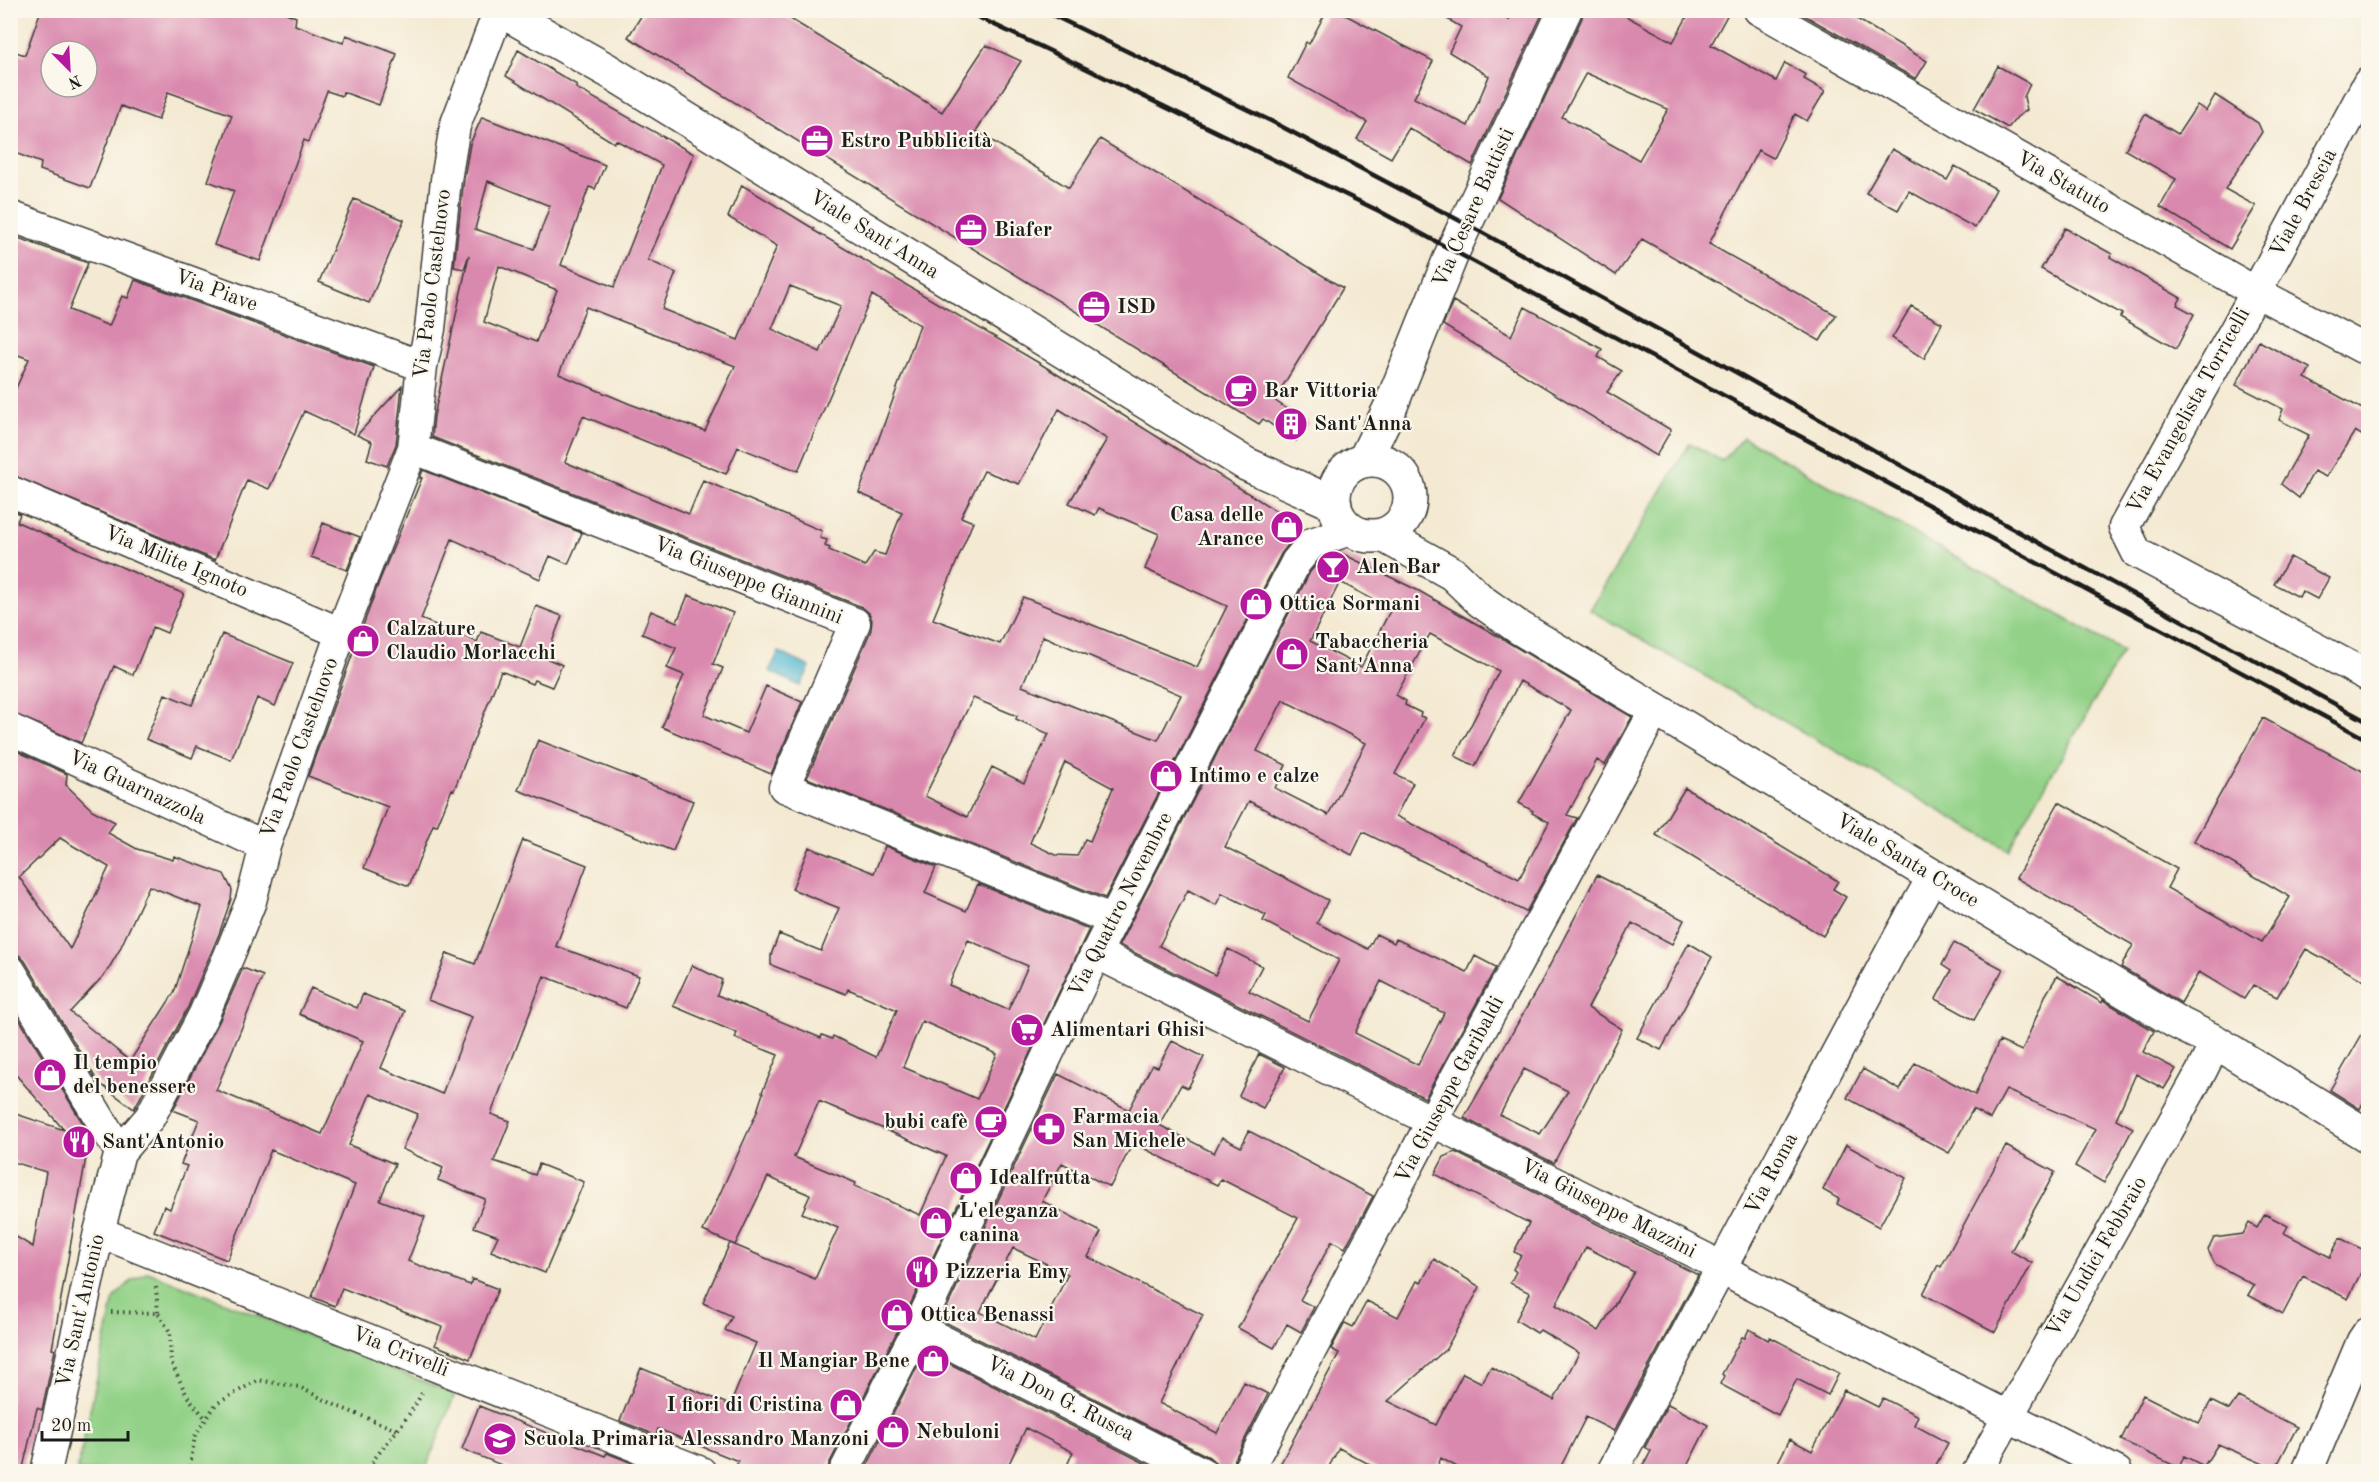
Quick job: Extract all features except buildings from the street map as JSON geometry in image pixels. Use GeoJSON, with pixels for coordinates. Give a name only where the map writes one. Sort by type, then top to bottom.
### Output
{"type":"FeatureCollection","features":[{"type":"Feature","properties":{"kind":"street","name":"Via Paolo Castelnovo"},"geometry":{"type":"LineString","coordinates":[[120,1152],[150,1117],[204,1014],[231,951],[251,901],[265,846],[341,633],[413,448],[422,366],[430,329],[446,180],[455,126],[499,10]]}},
{"type":"Feature","properties":{"kind":"street","name":"Viale Sant'Anna"},"geometry":{"type":"LineString","coordinates":[[499,10],[607,70],[1246,464],[1343,517]]}},
{"type":"Feature","properties":{"kind":"street","name":"Via Cesare Battisti"},"geometry":{"type":"LineString","coordinates":[[1359,463],[1390,408],[1453,252],[1564,10]]}},
{"type":"Feature","properties":{"kind":"street","name":"Via Statuto"},"geometry":{"type":"LineString","coordinates":[[1759,10],[2256,292],[2368,351]]}},
{"type":"Feature","properties":{"kind":"street","name":"Viale Brescia"},"geometry":{"type":"LineString","coordinates":[[2256,292],[2368,83]]}},
{"type":"Feature","properties":{"kind":"street","name":"Via Piave"},"geometry":{"type":"LineString","coordinates":[[10,216],[422,366]]}},
{"type":"Feature","properties":{"kind":"street","name":"Via Evangelista Torricelli"},"geometry":{"type":"LineString","coordinates":[[2256,292],[2124,526],[2137,553],[2368,676]]}},
{"type":"Feature","properties":{"kind":"street","name":"Via Cesare Battisti"},"geometry":{"type":"LineString","coordinates":[[1390,408],[1391,446],[1396,468]]}},
{"type":"Feature","properties":{"kind":"street","name":"Via Giuseppe Giannini"},"geometry":{"type":"LineString","coordinates":[[413,448],[855,623],[784,787],[1113,920]]}},
{"type":"Feature","properties":{"kind":"street","name":"Viale Sant'Anna"},"geometry":{"type":"LineString","coordinates":[[1246,464],[1313,472],[1359,463]]}},
{"type":"Feature","properties":{"kind":"street"},"geometry":{"type":"LineString","coordinates":[[1359,463],[1386,463],[1396,468],[1405,478],[1410,491],[1410,504],[1401,523],[1383,535],[1372,536],[1343,517],[1335,493],[1338,482],[1359,463]]}},
{"type":"Feature","properties":{"kind":"street","name":"Via Milite Ignoto"},"geometry":{"type":"LineString","coordinates":[[10,491],[341,633]]}},
{"type":"Feature","properties":{"kind":"street","name":"Viale Santa Croce"},"geometry":{"type":"LineString","coordinates":[[1410,504],[1454,574],[1481,601],[1518,627],[2176,1022],[2216,1042],[2368,1137]]}},
{"type":"Feature","properties":{"kind":"street","name":"Via Quattro Novembre"},"geometry":{"type":"LineString","coordinates":[[844,1472],[918,1328],[1096,953],[1296,562],[1312,543],[1343,517]]}},
{"type":"Feature","properties":{"kind":"street","name":"Viale Santa Croce"},"geometry":{"type":"LineString","coordinates":[[1383,535],[1454,574]]}},
{"type":"Feature","properties":{"kind":"street","name":"Via Giuseppe Garibaldi"},"geometry":{"type":"LineString","coordinates":[[1247,1472],[1432,1121],[1655,710]]}},
{"type":"Feature","properties":{"kind":"street","name":"Via Guarnazzola"},"geometry":{"type":"LineString","coordinates":[[10,729],[265,846]]}},
{"type":"Feature","properties":{"kind":"street","name":"Via Roma"},"geometry":{"type":"LineString","coordinates":[[1612,1472],[1896,940],[1933,876]]}},
{"type":"Feature","properties":{"kind":"street","name":"Via Giuseppe Mazzini"},"geometry":{"type":"LineString","coordinates":[[1096,953],[1722,1268],[2117,1472]]}},
{"type":"Feature","properties":{"kind":"street"},"geometry":{"type":"LineString","coordinates":[[10,970],[120,1152]]}},
{"type":"Feature","properties":{"kind":"street","name":"Via Undici Febbraio"},"geometry":{"type":"LineString","coordinates":[[1977,1472],[2216,1042]]}},
{"type":"Feature","properties":{"kind":"street","name":"Via Sant'Antonio"},"geometry":{"type":"LineString","coordinates":[[46,1472],[99,1232],[120,1152]]}},
{"type":"Feature","properties":{"kind":"street","name":"Via Crivelli"},"geometry":{"type":"LineString","coordinates":[[99,1232],[700,1472]]}},
{"type":"Feature","properties":{"kind":"street","name":"Via Don G. Rusca"},"geometry":{"type":"LineString","coordinates":[[918,1328],[1202,1472]]}},
{"type":"Feature","properties":{"kind":"street"},"geometry":{"type":"LineString","coordinates":[[2307,1472],[2362,1341],[2368,1332]]}},
{"type":"Feature","properties":{"kind":"path"},"geometry":{"type":"LineString","coordinates":[[81,1311],[158,1313],[170,1332],[171,1362],[187,1396],[206,1419]]}},
{"type":"Feature","properties":{"kind":"path"},"geometry":{"type":"LineString","coordinates":[[365,1472],[413,1412],[436,1366]]}},
{"type":"Feature","properties":{"kind":"path"},"geometry":{"type":"LineString","coordinates":[[147,1472],[154,1468],[188,1471],[195,1436],[216,1404],[258,1380],[299,1387],[337,1406],[397,1430]]}},
{"type":"Feature","properties":{"kind":"green space"},"geometry":{"type":"Polygon","coordinates":[[[1743,437],[2123,651],[2008,850],[1590,610],[1690,443],[1722,461],[1743,437]]]}},
{"type":"Feature","properties":{"kind":"green space"},"geometry":{"type":"Polygon","coordinates":[[[148,1272],[455,1394],[425,1471],[77,1471],[114,1298],[129,1283],[148,1272]]]}},
{"type":"Feature","properties":{"kind":"water"},"geometry":{"type":"Polygon","coordinates":[[[779,652],[810,667],[800,686],[769,671],[779,652]]]}},
{"type":"Feature","properties":{"kind":"railway"},"geometry":{"type":"LineString","coordinates":[[963,10],[1379,211],[2368,740]]}},
{"type":"Feature","properties":{"kind":"railway"},"geometry":{"type":"LineString","coordinates":[[1042,10],[1273,122],[1483,233],[2008,526],[2368,722]]}},
{"type":"Feature","properties":{"kind":"place","name":"Estro Pubblicità"},"geometry":{"type":"Point","coordinates":[817,141]}},
{"type":"Feature","properties":{"kind":"place","name":"Biafer"},"geometry":{"type":"Point","coordinates":[971,230]}},
{"type":"Feature","properties":{"kind":"place","name":"ISD"},"geometry":{"type":"Point","coordinates":[1094,307]}},
{"type":"Feature","properties":{"kind":"place","name":"Bar Vittoria"},"geometry":{"type":"Point","coordinates":[1241,391]}},
{"type":"Feature","properties":{"kind":"place","name":"Sant'Anna"},"geometry":{"type":"Point","coordinates":[1291,424]}},
{"type":"Feature","properties":{"kind":"place","name":"Casa delle Arance"},"geometry":{"type":"Point","coordinates":[1287,527]}},
{"type":"Feature","properties":{"kind":"place","name":"Alen Bar"},"geometry":{"type":"Point","coordinates":[1333,567]}},
{"type":"Feature","properties":{"kind":"place","name":"Ottica Sormani"},"geometry":{"type":"Point","coordinates":[1256,604]}},
{"type":"Feature","properties":{"kind":"place","name":"Calzature Claudio Morlacchi"},"geometry":{"type":"Point","coordinates":[363,641]}},
{"type":"Feature","properties":{"kind":"place","name":"Tabaccheria Sant'Anna"},"geometry":{"type":"Point","coordinates":[1292,654]}},
{"type":"Feature","properties":{"kind":"place","name":"Intimo e calze"},"geometry":{"type":"Point","coordinates":[1166,776]}},
{"type":"Feature","properties":{"kind":"place","name":"Alimentari Ghisi"},"geometry":{"type":"Point","coordinates":[1027,1030]}},
{"type":"Feature","properties":{"kind":"place","name":"Il tempio del benessere"},"geometry":{"type":"Point","coordinates":[50,1075]}},
{"type":"Feature","properties":{"kind":"place","name":"bubi cafè"},"geometry":{"type":"Point","coordinates":[991,1122]}},
{"type":"Feature","properties":{"kind":"place","name":"Farmacia San Michele"},"geometry":{"type":"Point","coordinates":[1049,1129]}},
{"type":"Feature","properties":{"kind":"place","name":"Sant'Antonio"},"geometry":{"type":"Point","coordinates":[79,1142]}},
{"type":"Feature","properties":{"kind":"place","name":"Idealfrutta"},"geometry":{"type":"Point","coordinates":[966,1178]}},
{"type":"Feature","properties":{"kind":"place","name":"L'eleganza canina"},"geometry":{"type":"Point","coordinates":[936,1223]}},
{"type":"Feature","properties":{"kind":"place","name":"Pizzeria Emy"},"geometry":{"type":"Point","coordinates":[922,1272]}},
{"type":"Feature","properties":{"kind":"place","name":"Ottica Benassi"},"geometry":{"type":"Point","coordinates":[897,1315]}},
{"type":"Feature","properties":{"kind":"place","name":"Il Mangiar Bene"},"geometry":{"type":"Point","coordinates":[933,1361]}},
{"type":"Feature","properties":{"kind":"place","name":"I fiori di Cristina"},"geometry":{"type":"Point","coordinates":[846,1405]}},
{"type":"Feature","properties":{"kind":"place","name":"Nebuloni"},"geometry":{"type":"Point","coordinates":[893,1432]}},
{"type":"Feature","properties":{"kind":"place","name":"Scuola Primaria Alessandro Manzoni"},"geometry":{"type":"Point","coordinates":[500,1439]}}]}
